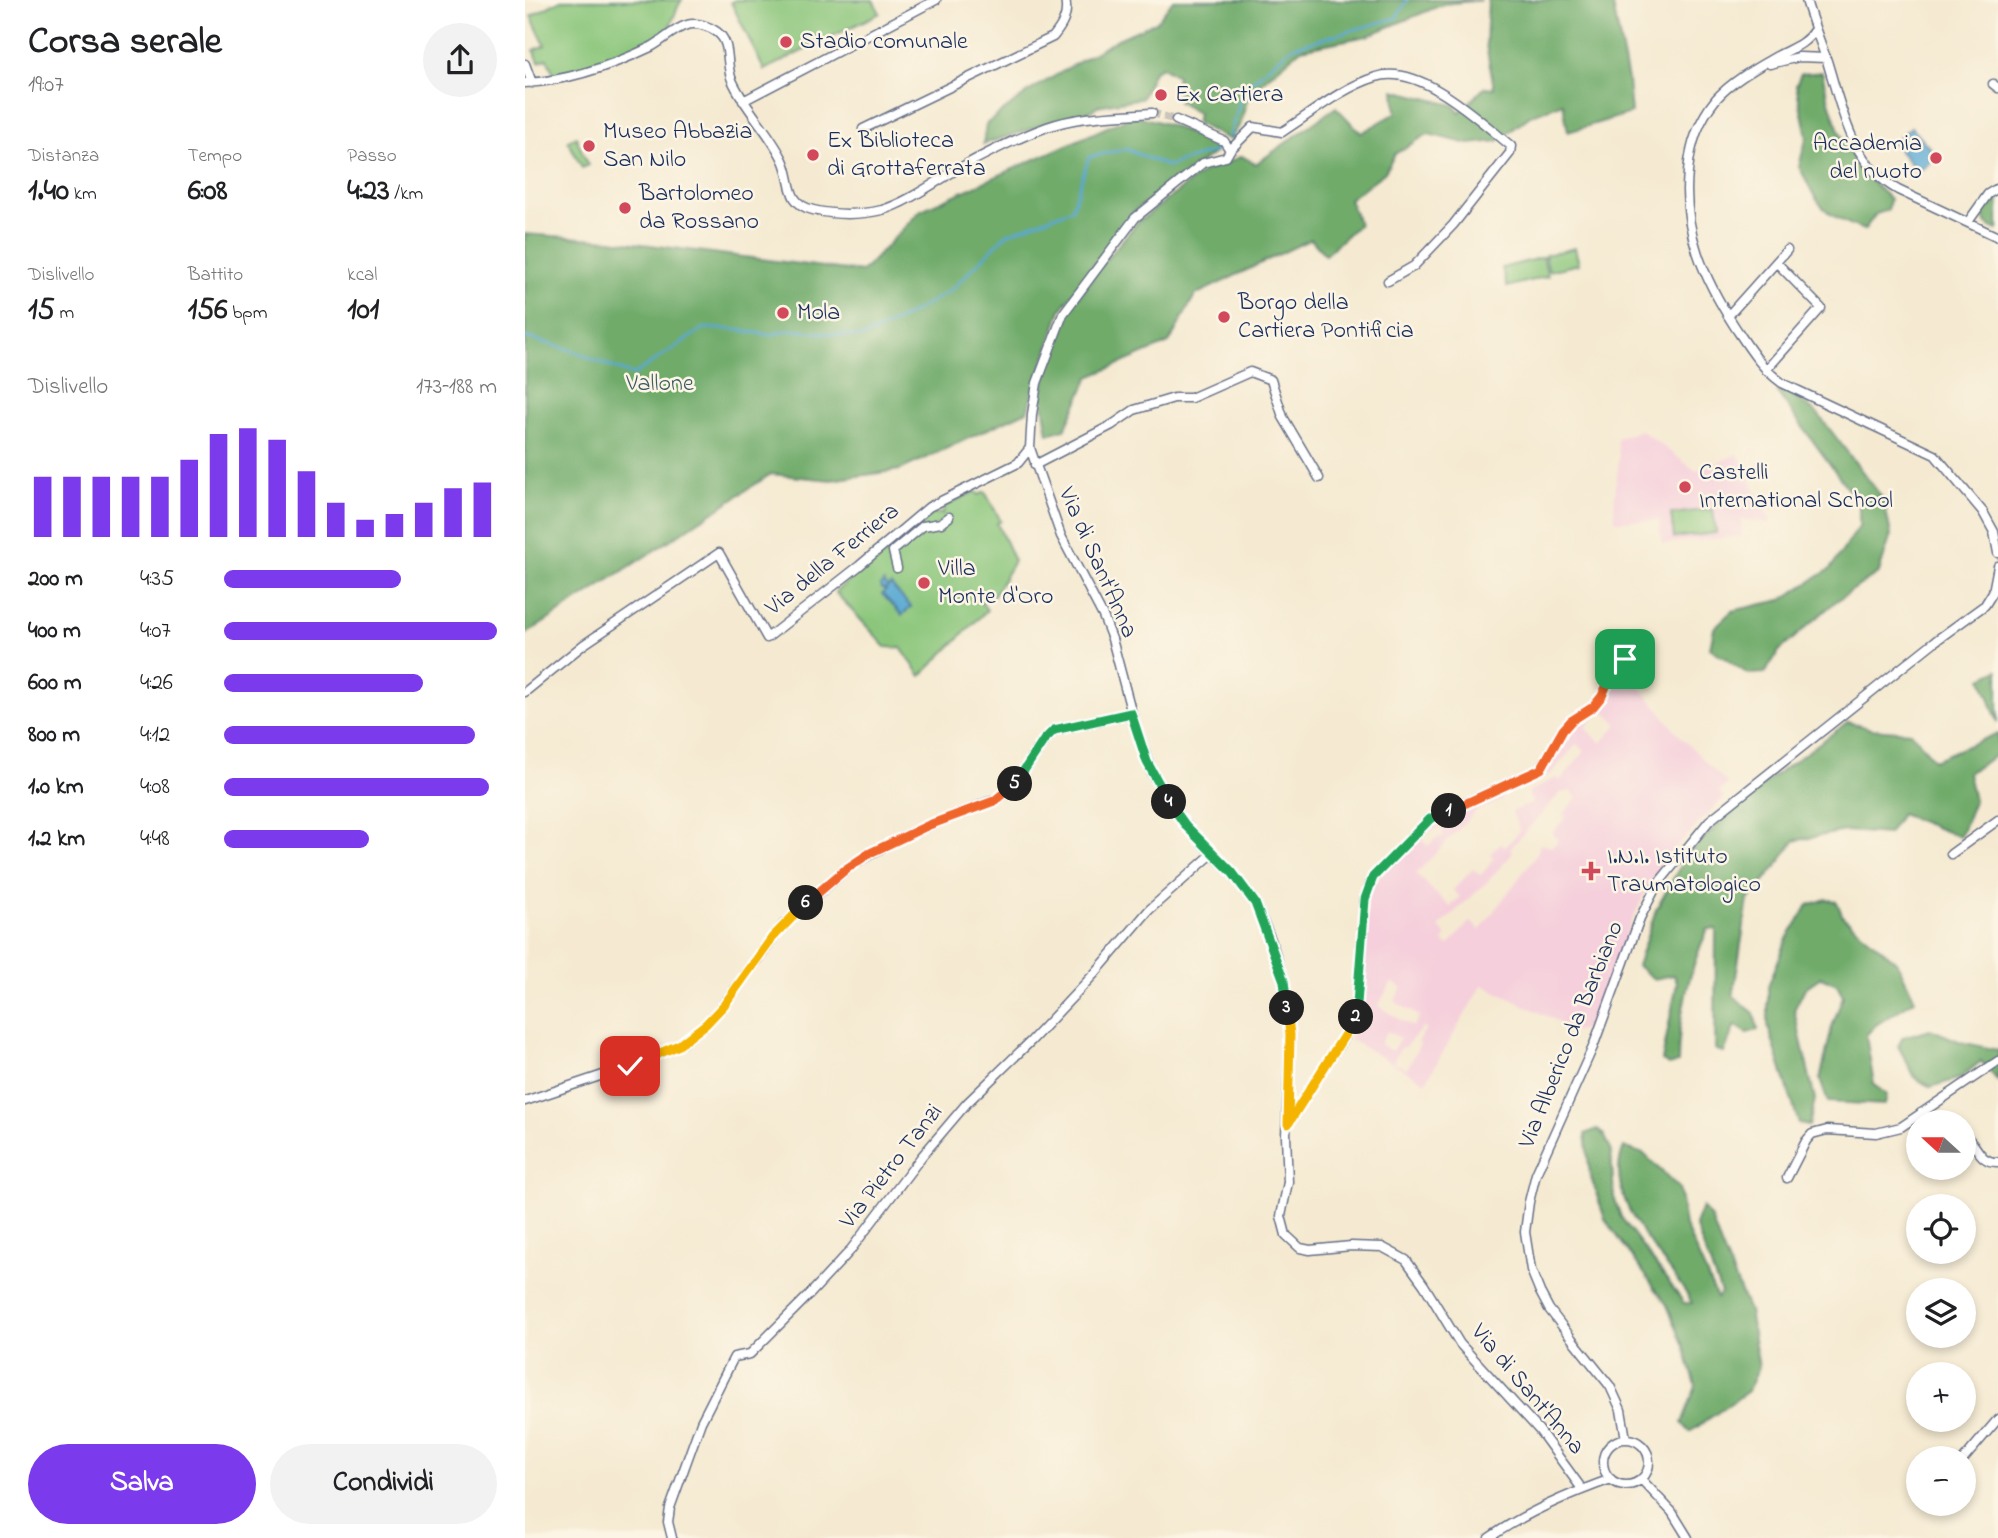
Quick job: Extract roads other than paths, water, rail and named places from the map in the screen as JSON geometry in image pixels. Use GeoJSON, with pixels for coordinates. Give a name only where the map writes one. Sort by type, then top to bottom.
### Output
{"type":"FeatureCollection","features":[{"type":"Feature","properties":{"kind":"street"},"geometry":{"type":"LineString","coordinates":[[743,101],[936,0]]}},
{"type":"Feature","properties":{"kind":"street"},"geometry":{"type":"LineString","coordinates":[[863,130],[1053,37],[1062,25],[1067,8],[1065,0]]}},
{"type":"Feature","properties":{"kind":"street"},"geometry":{"type":"LineString","coordinates":[[1806,0],[1848,130],[1869,167],[1898,190],[1998,237]]}},
{"type":"Feature","properties":{"kind":"street"},"geometry":{"type":"LineString","coordinates":[[525,64],[529,83],[593,71],[660,42],[683,27],[697,24],[706,26],[719,33],[727,47],[727,65],[743,101],[783,160],[789,176],[791,195],[801,205],[812,210],[844,214],[882,209],[960,168],[1047,128],[1079,118],[1151,113]]}},
{"type":"Feature","properties":{"kind":"street"},"geometry":{"type":"LineString","coordinates":[[1815,29],[1800,46],[1757,67],[1725,90],[1709,108],[1695,135],[1688,166],[1687,203],[1693,240],[1703,270],[1728,316],[1766,370],[1782,383],[1935,455],[1983,512],[1994,532],[1998,553]]}},
{"type":"Feature","properties":{"kind":"street"},"geometry":{"type":"LineString","coordinates":[[1757,67],[1799,57],[1826,58]]}},
{"type":"Feature","properties":{"kind":"street","name":"Via di Sant'Anna"},"geometry":{"type":"LineString","coordinates":[[1388,281],[1414,267],[1454,225],[1510,153],[1511,146],[1449,96],[1419,82],[1394,75],[1378,76],[1357,85],[1282,132],[1253,127],[1226,157],[1203,163],[1135,218],[1063,314],[1037,383],[1030,448],[1061,536],[1103,615],[1145,756],[1161,790],[1181,820],[1232,872],[1255,903],[1284,981],[1290,1035],[1286,1136],[1289,1182],[1281,1216],[1286,1235],[1300,1248],[1310,1250],[1351,1246],[1382,1247],[1406,1260],[1460,1344],[1539,1430],[1582,1489]]}},
{"type":"Feature","properties":{"kind":"street"},"geometry":{"type":"LineString","coordinates":[[1176,120],[1226,142],[1230,150]]}},
{"type":"Feature","properties":{"kind":"street"},"geometry":{"type":"LineString","coordinates":[[1968,222],[1988,194],[1998,188]]}},
{"type":"Feature","properties":{"kind":"street"},"geometry":{"type":"LineString","coordinates":[[1728,316],[1787,250]]}},
{"type":"Feature","properties":{"kind":"street"},"geometry":{"type":"LineString","coordinates":[[1766,370],[1821,308],[1776,262]]}},
{"type":"Feature","properties":{"kind":"street"},"geometry":{"type":"LineString","coordinates":[[1035,466],[1112,425],[1134,410],[1174,398],[1191,398],[1250,372],[1271,380],[1283,417],[1319,478]]}},
{"type":"Feature","properties":{"kind":"street","name":"Via della Ferriera"},"geometry":{"type":"LineString","coordinates":[[525,692],[583,645],[719,553],[767,638],[929,507],[1019,463],[1030,448]]}},
{"type":"Feature","properties":{"kind":"street"},"geometry":{"type":"LineString","coordinates":[[897,568],[893,551],[923,526],[941,523],[949,517]]}},
{"type":"Feature","properties":{"kind":"street","name":"Via Alberico da Barbiano"},"geometry":{"type":"LineString","coordinates":[[1626,1439],[1620,1407],[1610,1385],[1571,1339],[1540,1292],[1531,1270],[1525,1233],[1528,1202],[1536,1174],[1593,1047],[1640,918],[1657,885],[1709,821],[1934,642],[1985,605],[1993,592],[1998,566]]}},
{"type":"Feature","properties":{"kind":"street"},"geometry":{"type":"LineString","coordinates":[[1288,1124],[1356,1018],[1365,899],[1373,877],[1430,819],[1541,769],[1563,730],[1571,721],[1593,707],[1602,696],[1611,675],[1640,640]]}},
{"type":"Feature","properties":{"kind":"street"},"geometry":{"type":"LineString","coordinates":[[525,1101],[630,1066],[683,1043],[720,1009],[783,925],[854,863],[904,836],[990,803],[1003,795],[1018,780],[1044,740],[1054,730],[1131,713]]}},
{"type":"Feature","properties":{"kind":"street"},"geometry":{"type":"LineString","coordinates":[[1951,854],[1998,820]]}},
{"type":"Feature","properties":{"kind":"street","name":"Via Pietro Tanzi"},"geometry":{"type":"LineString","coordinates":[[672,1538],[668,1522],[670,1508],[701,1422],[734,1357],[750,1354],[810,1294],[849,1252],[922,1156],[967,1103],[1031,1041],[1096,972],[1149,910],[1212,854]]}},
{"type":"Feature","properties":{"kind":"street"},"geometry":{"type":"LineString","coordinates":[[1925,1110],[1998,1061]]}},
{"type":"Feature","properties":{"kind":"street"},"geometry":{"type":"LineString","coordinates":[[1787,1178],[1806,1141],[1816,1131],[1888,1131],[1906,1124]]}},
{"type":"Feature","properties":{"kind":"street"},"geometry":{"type":"LineString","coordinates":[[1976,1147],[1989,1162],[1998,1162]]}},
{"type":"Feature","properties":{"kind":"street"},"geometry":{"type":"LineString","coordinates":[[1975,1446],[1998,1419]]}},
{"type":"Feature","properties":{"kind":"street"},"geometry":{"type":"LineString","coordinates":[[1626,1439],[1639,1443],[1648,1453],[1649,1467],[1641,1479],[1629,1485],[1611,1479],[1604,1465],[1611,1444],[1626,1439]]}},
{"type":"Feature","properties":{"kind":"street"},"geometry":{"type":"LineString","coordinates":[[1489,1538],[1582,1489],[1611,1479]]}},
{"type":"Feature","properties":{"kind":"street"},"geometry":{"type":"LineString","coordinates":[[1641,1479],[1672,1512],[1688,1538]]}},
{"type":"Feature","properties":{"kind":"water"},"geometry":{"type":"Polygon","coordinates":[[[1911,127],[1937,156],[1918,172],[1893,143],[1911,127]]]}},
{"type":"Feature","properties":{"kind":"water"},"geometry":{"type":"Polygon","coordinates":[[[884,582],[887,588],[891,585],[911,607],[902,615],[882,594],[886,590],[880,586],[884,582]]]}},
{"type":"Feature","properties":{"kind":"waterway"},"geometry":{"type":"LineString","coordinates":[[1229,138],[1244,88],[1292,47],[1396,18],[1407,0]]}},
{"type":"Feature","properties":{"kind":"waterway"},"geometry":{"type":"LineString","coordinates":[[525,337],[567,349],[633,375],[704,328],[769,335],[791,330],[863,337],[905,317],[951,290],[1007,234],[1072,209],[1089,157],[1126,149],[1167,166],[1222,149]]}},
{"type":"Feature","properties":{"kind":"tunnel"},"geometry":{"type":"LineString","coordinates":[[1152,113],[1176,120]]}},
{"type":"Feature","properties":{"kind":"place","name":"Stadio comunale"},"geometry":{"type":"Point","coordinates":[786,42]}},
{"type":"Feature","properties":{"kind":"place","name":"Ex Cartiera"},"geometry":{"type":"Point","coordinates":[1161,95]}},
{"type":"Feature","properties":{"kind":"place","name":"Museo Abbazia San Nilo"},"geometry":{"type":"Point","coordinates":[589,146]}},
{"type":"Feature","properties":{"kind":"place","name":"Ex Biblioteca di Grottaferrata"},"geometry":{"type":"Point","coordinates":[813,155]}},
{"type":"Feature","properties":{"kind":"place","name":"Accademia del nuoto"},"geometry":{"type":"Point","coordinates":[1936,158]}},
{"type":"Feature","properties":{"kind":"place","name":"Bartolomeo da Rossano"},"geometry":{"type":"Point","coordinates":[625,208]}},
{"type":"Feature","properties":{"kind":"place","name":"Mola"},"geometry":{"type":"Point","coordinates":[783,313]}},
{"type":"Feature","properties":{"kind":"place","name":"Borgo della Cartiera Pontificia"},"geometry":{"type":"Point","coordinates":[1224,317]}},
{"type":"Feature","properties":{"kind":"place","name":"Castelli International School"},"geometry":{"type":"Point","coordinates":[1685,487]}},
{"type":"Feature","properties":{"kind":"place","name":"Villa Monte d'Oro"},"geometry":{"type":"Point","coordinates":[924,583]}},
{"type":"Feature","properties":{"kind":"place","name":"I.N.I. Istituto Traumatologico"},"geometry":{"type":"Point","coordinates":[1591,871]}},
{"type":"Feature","properties":{"kind":"park label","name":"Vallone"},"geometry":{"type":"Point","coordinates":[660,384]}}]}
